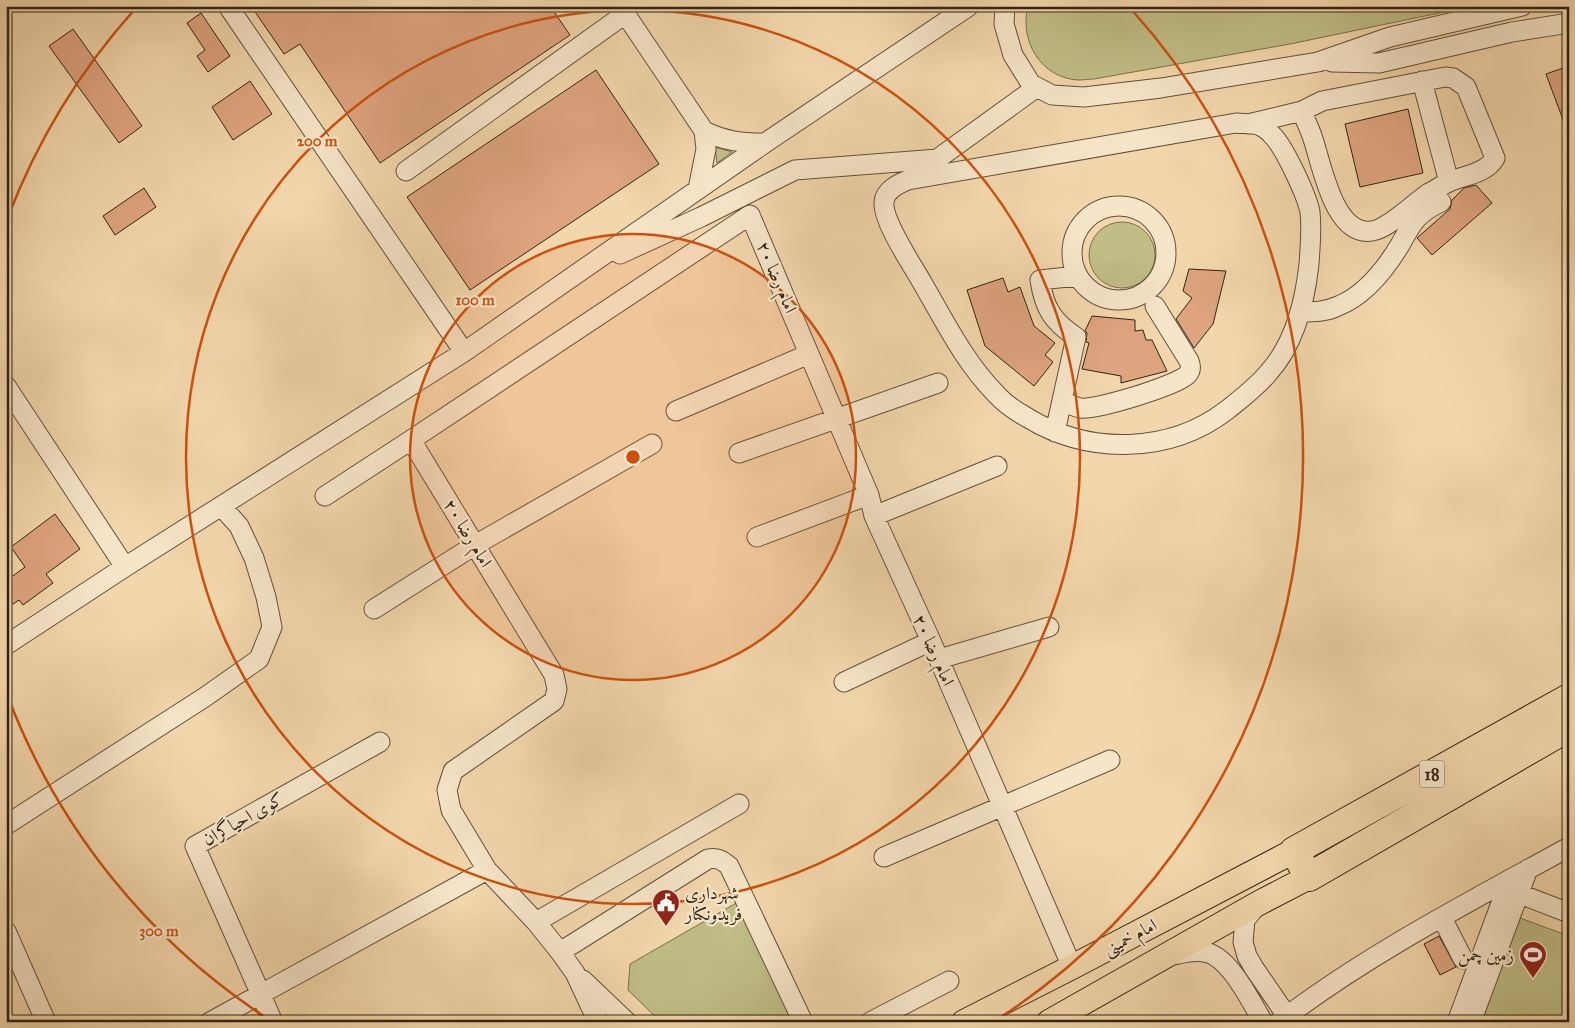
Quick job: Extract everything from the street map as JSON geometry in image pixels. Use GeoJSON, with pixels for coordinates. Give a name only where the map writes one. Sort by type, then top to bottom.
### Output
{"type":"FeatureCollection","features":[{"type":"Feature","properties":{"kind":"highway","name":"18"},"geometry":{"type":"LineString","coordinates":[[1294,851],[1569,698]]}},
{"type":"Feature","properties":{"kind":"highway","name":"18"},"geometry":{"type":"LineString","coordinates":[[1309,877],[1569,727]]}},
{"type":"Feature","properties":{"kind":"highway"},"geometry":{"type":"LineString","coordinates":[[1294,851],[1309,877]]}},
{"type":"Feature","properties":{"kind":"main road","name":"امام خمینی"},"geometry":{"type":"LineString","coordinates":[[964,1022],[1294,851]]}},
{"type":"Feature","properties":{"kind":"main road","name":"امام خمینی"},"geometry":{"type":"LineString","coordinates":[[1049,1022],[1162,957],[1309,877]]}},
{"type":"Feature","properties":{"kind":"street"},"geometry":{"type":"LineString","coordinates":[[228,6],[464,352]]}},
{"type":"Feature","properties":{"kind":"street"},"geometry":{"type":"LineString","coordinates":[[6,645],[125,567],[464,352],[764,143],[969,6]]}},
{"type":"Feature","properties":{"kind":"street"},"geometry":{"type":"LineString","coordinates":[[1005,6],[1004,24],[1013,55],[1031,84],[1052,95],[1084,97],[1160,88],[1318,62],[1390,38],[1522,6]]}},
{"type":"Feature","properties":{"kind":"street"},"geometry":{"type":"LineString","coordinates":[[406,172],[622,10],[704,131],[706,149],[698,189]]}},
{"type":"Feature","properties":{"kind":"street"},"geometry":{"type":"LineString","coordinates":[[1318,62],[1379,63],[1512,32],[1569,23]]}},
{"type":"Feature","properties":{"kind":"street"},"geometry":{"type":"LineString","coordinates":[[1247,124],[1302,111],[1322,101],[1445,76],[1453,78],[1466,87],[1494,158],[1487,168],[1449,182],[1427,194],[1389,223],[1373,231],[1359,230],[1348,223],[1337,209],[1302,111]]}},
{"type":"Feature","properties":{"kind":"street"},"geometry":{"type":"LineString","coordinates":[[1422,81],[1449,182]]}},
{"type":"Feature","properties":{"kind":"street"},"geometry":{"type":"LineString","coordinates":[[908,180],[1236,123],[1259,125],[1272,135],[1285,156],[1310,210],[1311,240],[1307,277],[1300,312],[1285,348],[1270,372],[1222,414],[1191,430],[1161,440],[1128,446],[1098,444],[1045,428],[998,397],[972,367],[893,231],[884,204],[886,194],[1037,87]]}},
{"type":"Feature","properties":{"kind":"street"},"geometry":{"type":"LineString","coordinates":[[704,131],[725,140],[742,143],[764,143]]}},
{"type":"Feature","properties":{"kind":"street"},"geometry":{"type":"LineString","coordinates":[[576,274],[701,217],[795,170],[945,154]]}},
{"type":"Feature","properties":{"kind":"street"},"geometry":{"type":"LineString","coordinates":[[945,154],[962,171]]}},
{"type":"Feature","properties":{"kind":"street"},"geometry":{"type":"LineString","coordinates":[[1300,312],[1324,311],[1359,295],[1383,269],[1399,246],[1409,226],[1427,208],[1441,202]]}},
{"type":"Feature","properties":{"kind":"street"},"geometry":{"type":"LineString","coordinates":[[1120,206],[1134,208],[1147,215],[1158,226],[1164,239],[1166,254],[1164,268],[1157,281],[1146,292],[1133,298],[1118,300],[1102,297],[1088,289],[1078,276],[1072,260],[1072,244],[1078,229],[1089,216],[1104,208],[1120,206]]}},
{"type":"Feature","properties":{"kind":"street","name":"امام رضا ۲۰"},"geometry":{"type":"LineString","coordinates":[[487,870],[451,810],[447,790],[448,781],[453,771],[554,701],[557,689],[554,675],[411,440],[750,215],[869,495],[874,516],[939,658],[1072,967]]}},
{"type":"Feature","properties":{"kind":"street"},"geometry":{"type":"LineString","coordinates":[[1055,432],[1076,337],[1063,328],[1050,315],[1042,295],[1040,280],[1078,276]]}},
{"type":"Feature","properties":{"kind":"street"},"geometry":{"type":"LineString","coordinates":[[1062,401],[1081,408],[1104,405],[1154,390],[1180,380],[1189,374],[1191,367],[1189,361],[1155,306]]}},
{"type":"Feature","properties":{"kind":"street"},"geometry":{"type":"LineString","coordinates":[[676,411],[809,354]]}},
{"type":"Feature","properties":{"kind":"street"},"geometry":{"type":"LineString","coordinates":[[739,453],[938,383]]}},
{"type":"Feature","properties":{"kind":"street"},"geometry":{"type":"LineString","coordinates":[[6,386],[125,567]]}},
{"type":"Feature","properties":{"kind":"street"},"geometry":{"type":"LineString","coordinates":[[324,496],[411,440]]}},
{"type":"Feature","properties":{"kind":"street"},"geometry":{"type":"LineString","coordinates":[[374,609],[475,545],[652,444]]}},
{"type":"Feature","properties":{"kind":"street"},"geometry":{"type":"LineString","coordinates":[[874,516],[997,466]]}},
{"type":"Feature","properties":{"kind":"street"},"geometry":{"type":"LineString","coordinates":[[757,537],[869,495]]}},
{"type":"Feature","properties":{"kind":"street"},"geometry":{"type":"LineString","coordinates":[[6,825],[189,708],[260,659],[272,627],[266,597],[254,558],[238,526],[221,506]]}},
{"type":"Feature","properties":{"kind":"street"},"geometry":{"type":"LineString","coordinates":[[939,658],[1050,627]]}},
{"type":"Feature","properties":{"kind":"street"},"geometry":{"type":"LineString","coordinates":[[844,682],[931,641]]}},
{"type":"Feature","properties":{"kind":"street","name":"کوی احیاگران"},"geometry":{"type":"LineString","coordinates":[[273,1022],[195,846],[380,742]]}},
{"type":"Feature","properties":{"kind":"street"},"geometry":{"type":"LineString","coordinates":[[884,857],[1110,760]]}},
{"type":"Feature","properties":{"kind":"street"},"geometry":{"type":"LineString","coordinates":[[536,922],[739,804]]}},
{"type":"Feature","properties":{"kind":"street"},"geometry":{"type":"LineString","coordinates":[[1259,903],[1245,920],[1243,942],[1254,968],[1285,1020],[1308,999],[1442,918],[1511,887],[1528,869],[1569,847]]}},
{"type":"Feature","properties":{"kind":"street"},"geometry":{"type":"LineString","coordinates":[[560,952],[708,859],[715,857],[729,866],[803,1022]]}},
{"type":"Feature","properties":{"kind":"street"},"geometry":{"type":"LineString","coordinates":[[210,1022],[487,870],[536,922],[575,972],[627,1022]]}},
{"type":"Feature","properties":{"kind":"street"},"geometry":{"type":"LineString","coordinates":[[1511,887],[1569,913]]}},
{"type":"Feature","properties":{"kind":"street"},"geometry":{"type":"LineString","coordinates":[[1457,1022],[1471,1002],[1511,887]]}},
{"type":"Feature","properties":{"kind":"street"},"geometry":{"type":"LineString","coordinates":[[1442,918],[1463,959]]}},
{"type":"Feature","properties":{"kind":"street"},"geometry":{"type":"LineString","coordinates":[[6,931],[46,1022]]}},
{"type":"Feature","properties":{"kind":"street"},"geometry":{"type":"LineString","coordinates":[[1162,957],[1206,952],[1218,958],[1231,970],[1263,1022]]}},
{"type":"Feature","properties":{"kind":"street"},"geometry":{"type":"LineString","coordinates":[[575,972],[598,1022]]}},
{"type":"Feature","properties":{"kind":"street"},"geometry":{"type":"LineString","coordinates":[[870,1022],[949,981]]}},
{"type":"Feature","properties":{"kind":"street"},"geometry":{"type":"LineString","coordinates":[[1471,1002],[1471,1022]]}},
{"type":"Feature","properties":{"kind":"shaded area"},"geometry":{"type":"Polygon","coordinates":[[[1028,6],[1473,6],[1290,44],[1094,79],[1078,80],[1065,78],[1053,73],[1036,55],[1030,44],[1027,32],[1028,6]]]}},
{"type":"Feature","properties":{"kind":"shaded area"},"geometry":{"type":"Polygon","coordinates":[[[715,147],[732,152],[717,163],[715,147]]]}},
{"type":"Feature","properties":{"kind":"shaded area"},"geometry":{"type":"Polygon","coordinates":[[[1116,222],[1128,222],[1146,231],[1153,242],[1155,255],[1153,268],[1146,279],[1135,286],[1116,288],[1103,283],[1094,274],[1089,261],[1089,249],[1094,236],[1103,227],[1116,222]]]}},
{"type":"Feature","properties":{"kind":"shaded area"},"geometry":{"type":"Polygon","coordinates":[[[738,902],[796,1022],[661,1022],[628,990],[630,964],[738,902]]]}},
{"type":"Feature","properties":{"kind":"shaded area","name":"زمین چمن"},"geometry":{"type":"Polygon","coordinates":[[[1520,918],[1569,936],[1569,1022],[1481,1022],[1520,918]]]}},
{"type":"Feature","properties":{"kind":"building"},"geometry":{"type":"Polygon","coordinates":[[[251,6],[550,6],[570,35],[380,163],[300,44],[284,54],[251,6]]]}},
{"type":"Feature","properties":{"kind":"building"},"geometry":{"type":"Polygon","coordinates":[[[201,13],[230,56],[208,72],[197,56],[205,50],[187,23],[201,13]]]}},
{"type":"Feature","properties":{"kind":"building"},"geometry":{"type":"Polygon","coordinates":[[[73,29],[142,126],[119,143],[49,46],[73,29]]]}},
{"type":"Feature","properties":{"kind":"building"},"geometry":{"type":"Polygon","coordinates":[[[1569,66],[1569,133],[1568,133],[1546,74],[1569,66]]]}},
{"type":"Feature","properties":{"kind":"building"},"geometry":{"type":"Polygon","coordinates":[[[596,70],[659,164],[470,290],[407,197],[596,70]]]}},
{"type":"Feature","properties":{"kind":"building"},"geometry":{"type":"Polygon","coordinates":[[[250,81],[272,114],[233,140],[212,107],[250,81]]]}},
{"type":"Feature","properties":{"kind":"building"},"geometry":{"type":"Polygon","coordinates":[[[1408,109],[1423,173],[1360,187],[1345,124],[1408,109]]]}},
{"type":"Feature","properties":{"kind":"building"},"geometry":{"type":"Polygon","coordinates":[[[1476,185],[1492,203],[1432,255],[1417,238],[1450,209],[1452,200],[1464,188],[1476,185]]]}},
{"type":"Feature","properties":{"kind":"building"},"geometry":{"type":"Polygon","coordinates":[[[144,188],[156,207],[115,235],[103,216],[144,188]]]}},
{"type":"Feature","properties":{"kind":"building"},"geometry":{"type":"Polygon","coordinates":[[[1189,269],[1226,271],[1213,324],[1194,348],[1176,319],[1192,298],[1183,291],[1189,269]]]}},
{"type":"Feature","properties":{"kind":"building"},"geometry":{"type":"Polygon","coordinates":[[[1003,278],[1008,292],[1020,287],[1034,326],[1055,343],[1045,355],[1053,362],[1034,386],[985,346],[967,290],[1003,278]]]}},
{"type":"Feature","properties":{"kind":"building"},"geometry":{"type":"Polygon","coordinates":[[[1092,316],[1135,320],[1135,331],[1143,330],[1146,340],[1152,340],[1167,371],[1121,383],[1121,376],[1082,369],[1089,343],[1086,342],[1087,333],[1085,331],[1092,316]]]}},
{"type":"Feature","properties":{"kind":"building"},"geometry":{"type":"Polygon","coordinates":[[[55,514],[80,549],[46,574],[53,583],[23,605],[19,600],[6,609],[6,581],[25,567],[11,547],[55,514]]]}},
{"type":"Feature","properties":{"kind":"building"},"geometry":{"type":"Polygon","coordinates":[[[1439,936],[1456,967],[1440,975],[1424,944],[1439,936]]]}},
{"type":"Feature","properties":{"kind":"place","name":"شهرداری فریدونکنار"},"geometry":{"type":"Point","coordinates":[666,927]}},
{"type":"Feature","properties":{"kind":"place","name":"زمین چمن"},"geometry":{"type":"Point","coordinates":[1533,979]}}]}
